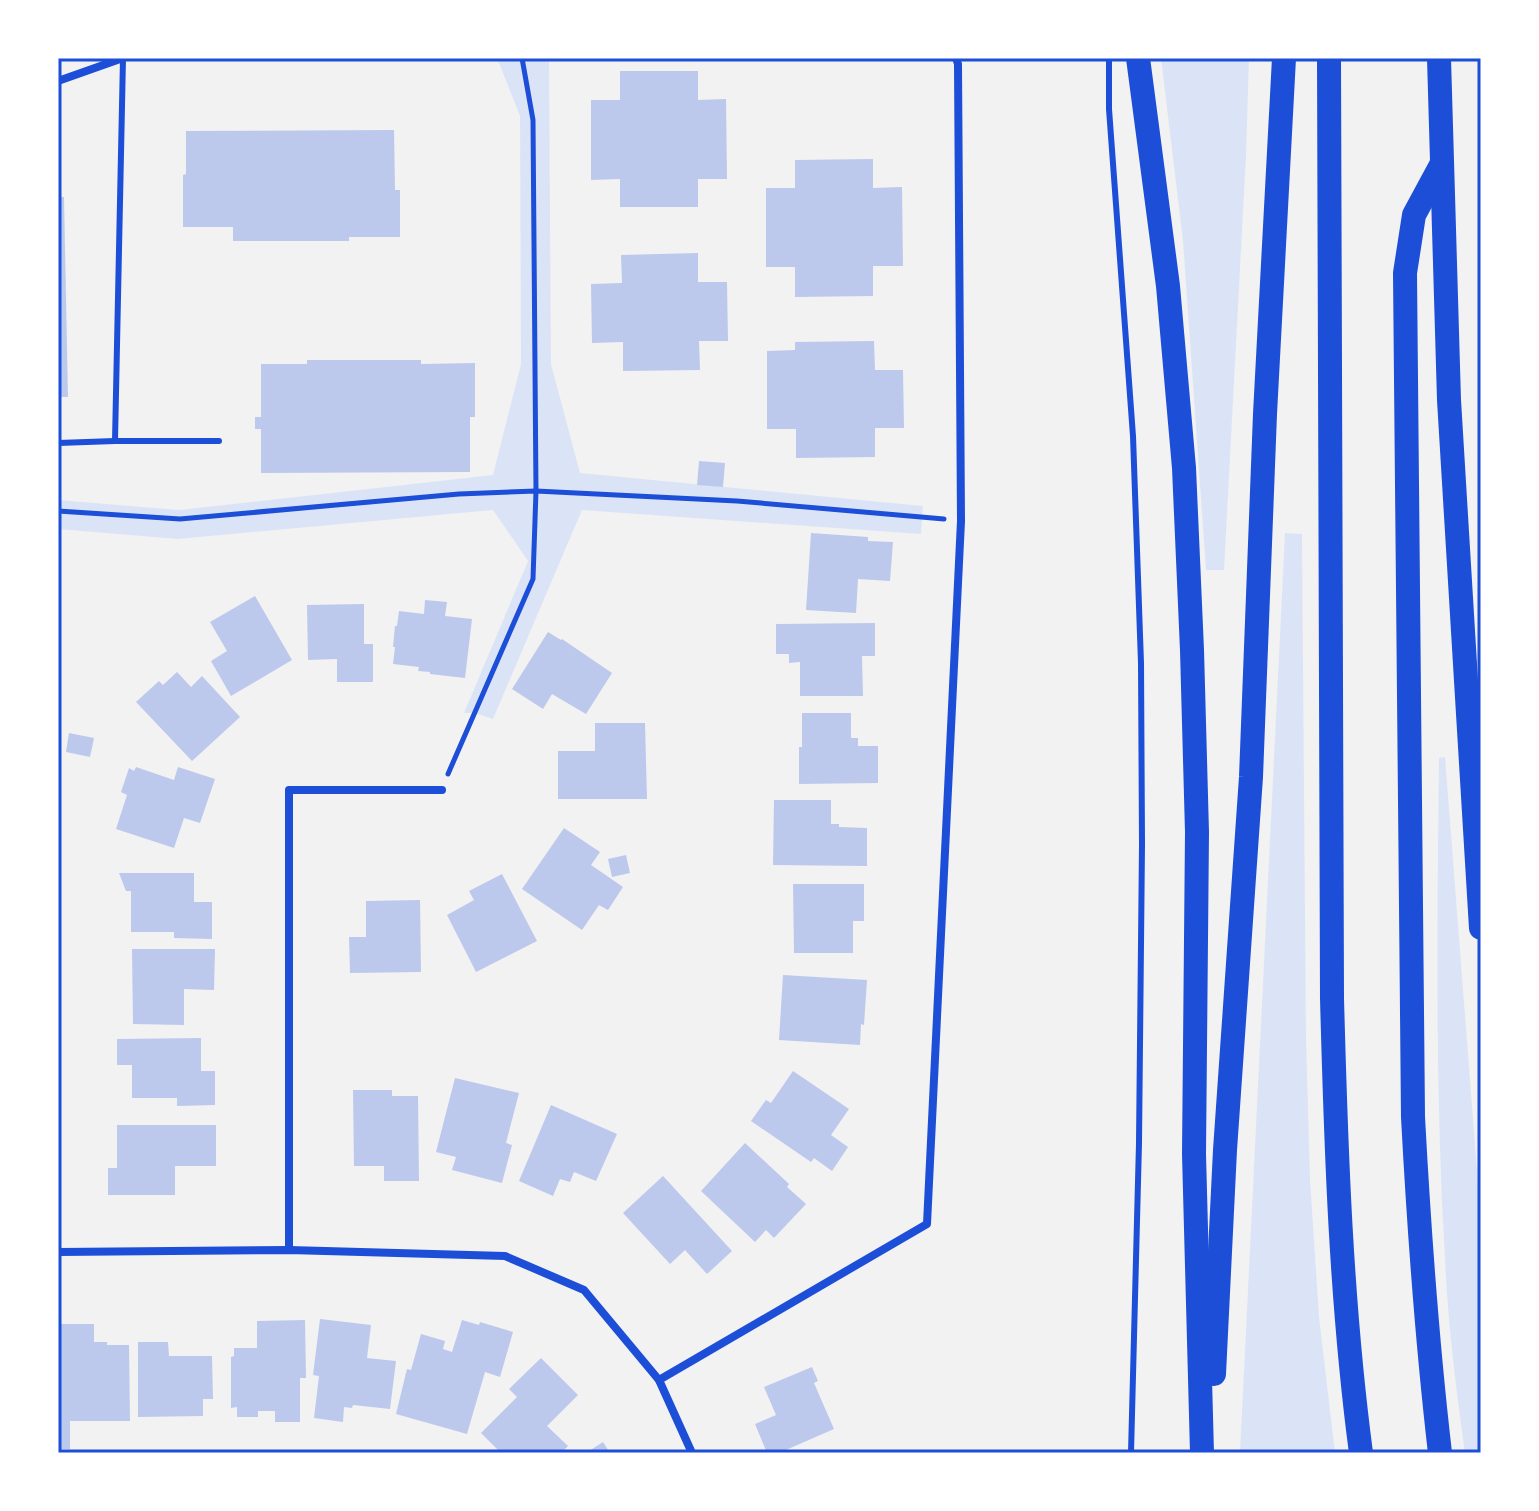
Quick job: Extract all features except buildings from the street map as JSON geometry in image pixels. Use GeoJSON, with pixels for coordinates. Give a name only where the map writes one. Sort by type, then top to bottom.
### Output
{"type":"FeatureCollection","features":[{"type":"Feature","properties":{"kind":"highway"},"geometry":{"type":"LineString","coordinates":[[1138,58],[1168,286],[1185,483],[1197,832],[1194,1154],[1202,1453]]}},
{"type":"Feature","properties":{"kind":"highway"},"geometry":{"type":"LineString","coordinates":[[1210,1453],[1225,1150],[1251,777],[1265,414],[1284,58]]}},
{"type":"Feature","properties":{"kind":"highway"},"geometry":{"type":"LineString","coordinates":[[1329,58],[1332,998],[1336,1153],[1352,1384],[1361,1453]]}},
{"type":"Feature","properties":{"kind":"highway"},"geometry":{"type":"LineString","coordinates":[[1439,58],[1449,400],[1481,928]]}},
{"type":"Feature","properties":{"kind":"highway"},"geometry":{"type":"LineString","coordinates":[[1440,1453],[1428,1354],[1413,1117],[1405,273],[1414,215],[1441,165]]}},
{"type":"Feature","properties":{"kind":"street"},"geometry":{"type":"LineString","coordinates":[[58,81],[123,58]]}},
{"type":"Feature","properties":{"kind":"street"},"geometry":{"type":"LineString","coordinates":[[659,1380],[927,1224],[961,521],[956,58]]}},
{"type":"Feature","properties":{"kind":"street"},"geometry":{"type":"LineString","coordinates":[[289,1250],[289,790],[442,790]]}},
{"type":"Feature","properties":{"kind":"street"},"geometry":{"type":"LineString","coordinates":[[58,1252],[289,1250],[505,1256],[584,1290],[659,1380],[692,1453]]}},
{"type":"Feature","properties":{"kind":"lane"},"geometry":{"type":"LineString","coordinates":[[115,441],[123,58]]}},
{"type":"Feature","properties":{"kind":"lane"},"geometry":{"type":"LineString","coordinates":[[1109,58],[1109,109],[1133,436],[1141,663],[1139,1143],[1131,1453]]}},
{"type":"Feature","properties":{"kind":"lane"},"geometry":{"type":"LineString","coordinates":[[58,443],[219,441]]}},
{"type":"Feature","properties":{"kind":"path"},"geometry":{"type":"LineString","coordinates":[[442,790],[533,579],[536,491],[533,120],[522,58]]}},
{"type":"Feature","properties":{"kind":"path"},"geometry":{"type":"LineString","coordinates":[[58,511],[180,519],[459,494],[536,491],[737,501],[961,521]]}},
{"type":"Feature","properties":{"kind":"shaded area"},"geometry":{"type":"Polygon","coordinates":[[[497,58],[549,58],[551,364],[580,473],[923,506],[921,534],[582,510],[493,719],[464,713],[528,561],[493,510],[178,539],[58,529],[58,500],[179,510],[493,475],[521,364],[520,116],[497,58]]]}},
{"type":"Feature","properties":{"kind":"shaded area"},"geometry":{"type":"Polygon","coordinates":[[[1161,58],[1249,58],[1224,570],[1206,570],[1183,241],[1161,58]]]}},
{"type":"Feature","properties":{"kind":"shaded area"},"geometry":{"type":"Polygon","coordinates":[[[1285,533],[1302,534],[1310,1179],[1319,1317],[1335,1453],[1240,1453],[1285,533]]]}},
{"type":"Feature","properties":{"kind":"shaded area"},"geometry":{"type":"Polygon","coordinates":[[[1445,757],[1481,1222],[1481,1453],[1465,1453],[1445,1260],[1437,946],[1439,758],[1445,757]]]}}]}
